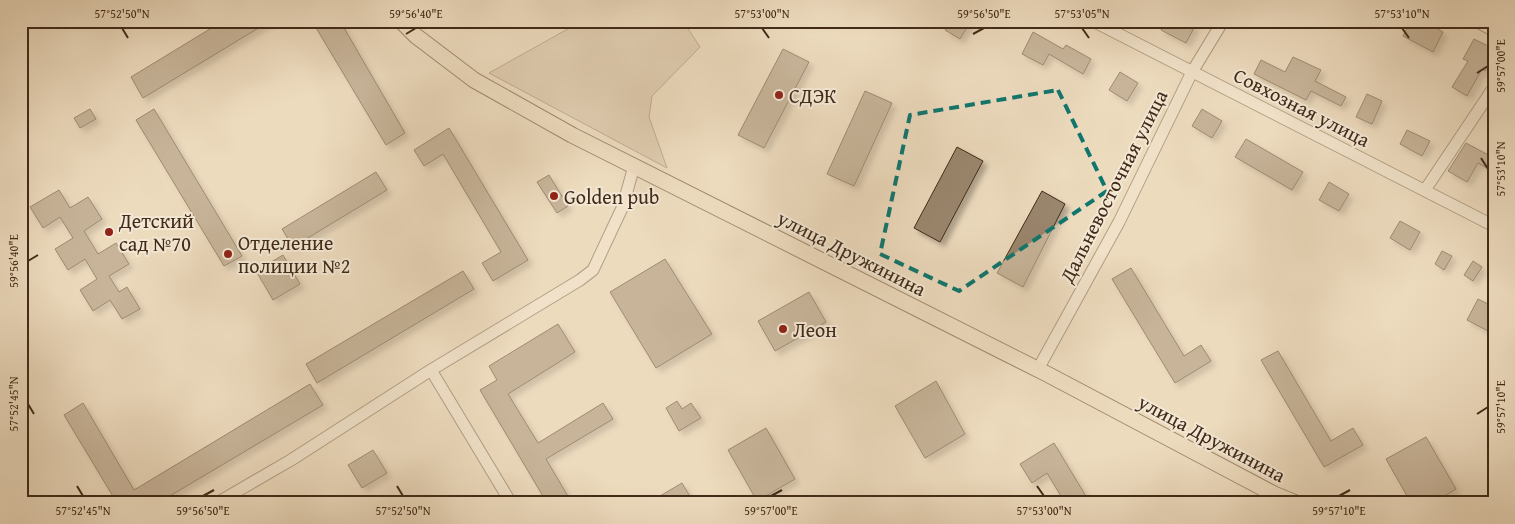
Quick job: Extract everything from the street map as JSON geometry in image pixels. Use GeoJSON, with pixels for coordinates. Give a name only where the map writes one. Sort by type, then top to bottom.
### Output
{"type":"FeatureCollection","features":[{"type":"Feature","properties":{"kind":"main road","name":"улица Дружинина"},"geometry":{"type":"LineString","coordinates":[[401,21],[416,36],[474,80],[572,135],[1038,369],[1274,494],[1296,503]]}},
{"type":"Feature","properties":{"kind":"street","name":"Совхозная улица"},"geometry":{"type":"LineString","coordinates":[[1093,21],[1494,226]]}},
{"type":"Feature","properties":{"kind":"street","name":"Дальневосточная улица"},"geometry":{"type":"LineString","coordinates":[[1038,369],[1119,222],[1192,72],[1223,21]]}},
{"type":"Feature","properties":{"kind":"street"},"geometry":{"type":"LineString","coordinates":[[1476,21],[1494,31]]}},
{"type":"Feature","properties":{"kind":"street"},"geometry":{"type":"LineString","coordinates":[[1425,190],[1494,87]]}},
{"type":"Feature","properties":{"kind":"street"},"geometry":{"type":"LineString","coordinates":[[217,503],[307,449],[431,370],[560,293],[593,270],[623,206],[634,166]]}},
{"type":"Feature","properties":{"kind":"street"},"geometry":{"type":"LineString","coordinates":[[431,370],[511,503]]}},
{"type":"Feature","properties":{"kind":"highlighted area"},"geometry":{"type":"Polygon","coordinates":[[[1058,90],[1107,191],[959,291],[880,254],[910,115],[1058,90]]]}},
{"type":"Feature","properties":{"kind":"shaded area"},"geometry":{"type":"Polygon","coordinates":[[[582,21],[683,21],[700,47],[652,96],[649,117],[667,168],[489,73],[582,21]]]}},
{"type":"Feature","properties":{"kind":"building"},"geometry":{"type":"Polygon","coordinates":[[[223,21],[270,21],[143,98],[131,77],[223,21]]]}},
{"type":"Feature","properties":{"kind":"building"},"geometry":{"type":"Polygon","coordinates":[[[312,21],[340,21],[405,133],[386,145],[312,21]]]}},
{"type":"Feature","properties":{"kind":"building"},"geometry":{"type":"Polygon","coordinates":[[[951,21],[971,21],[960,39],[945,30],[951,21]]]}},
{"type":"Feature","properties":{"kind":"building"},"geometry":{"type":"Polygon","coordinates":[[[1165,21],[1185,21],[1195,26],[1186,43],[1161,30],[1165,21]]]}},
{"type":"Feature","properties":{"kind":"building"},"geometry":{"type":"Polygon","coordinates":[[[1411,21],[1423,21],[1443,32],[1433,52],[1403,36],[1411,21]]]}},
{"type":"Feature","properties":{"kind":"building"},"geometry":{"type":"Polygon","coordinates":[[[1033,32],[1063,49],[1066,45],[1091,59],[1083,74],[1049,54],[1043,65],[1022,54],[1033,32]]]}},
{"type":"Feature","properties":{"kind":"building"},"geometry":{"type":"Polygon","coordinates":[[[1474,39],[1494,49],[1494,54],[1485,71],[1482,69],[1467,96],[1452,87],[1468,61],[1463,59],[1474,39]]]}},
{"type":"Feature","properties":{"kind":"building"},"geometry":{"type":"Polygon","coordinates":[[[783,49],[809,62],[764,148],[738,135],[783,49]]]}},
{"type":"Feature","properties":{"kind":"building"},"geometry":{"type":"Polygon","coordinates":[[[1293,57],[1321,70],[1315,81],[1346,97],[1341,106],[1311,91],[1306,100],[1254,74],[1261,60],[1285,72],[1293,57]]]}},
{"type":"Feature","properties":{"kind":"building"},"geometry":{"type":"Polygon","coordinates":[[[1120,72],[1138,83],[1127,101],[1109,90],[1120,72]]]}},
{"type":"Feature","properties":{"kind":"building"},"geometry":{"type":"Polygon","coordinates":[[[865,91],[892,103],[854,186],[827,174],[865,91]]]}},
{"type":"Feature","properties":{"kind":"building"},"geometry":{"type":"Polygon","coordinates":[[[1367,94],[1382,101],[1372,124],[1356,117],[1367,94]]]}},
{"type":"Feature","properties":{"kind":"building"},"geometry":{"type":"Polygon","coordinates":[[[90,109],[96,119],[80,128],[74,118],[90,109]]]}},
{"type":"Feature","properties":{"kind":"building"},"geometry":{"type":"Polygon","coordinates":[[[154,109],[242,256],[224,266],[136,120],[154,109]]]}},
{"type":"Feature","properties":{"kind":"building"},"geometry":{"type":"Polygon","coordinates":[[[1202,109],[1222,121],[1212,138],[1192,126],[1202,109]]]}},
{"type":"Feature","properties":{"kind":"building"},"geometry":{"type":"Polygon","coordinates":[[[449,128],[528,260],[493,281],[482,263],[501,252],[443,154],[424,166],[414,150],[449,128]]]}},
{"type":"Feature","properties":{"kind":"building"},"geometry":{"type":"Polygon","coordinates":[[[1407,130],[1430,141],[1422,156],[1400,144],[1407,130]]]}},
{"type":"Feature","properties":{"kind":"building"},"geometry":{"type":"Polygon","coordinates":[[[1246,139],[1303,172],[1292,190],[1235,157],[1246,139]]]}},
{"type":"Feature","properties":{"kind":"building"},"geometry":{"type":"Polygon","coordinates":[[[1466,143],[1494,158],[1494,172],[1478,163],[1467,182],[1448,171],[1466,143]]]}},
{"type":"Feature","properties":{"kind":"building"},"geometry":{"type":"Polygon","coordinates":[[[957,147],[983,161],[940,242],[914,228],[957,147]]]}},
{"type":"Feature","properties":{"kind":"building"},"geometry":{"type":"Polygon","coordinates":[[[376,172],[387,190],[293,247],[282,229],[376,172]]]}},
{"type":"Feature","properties":{"kind":"building"},"geometry":{"type":"Polygon","coordinates":[[[549,175],[568,206],[557,213],[537,182],[549,175]]]}},
{"type":"Feature","properties":{"kind":"building"},"geometry":{"type":"Polygon","coordinates":[[[1329,182],[1349,194],[1339,211],[1319,200],[1329,182]]]}},
{"type":"Feature","properties":{"kind":"building"},"geometry":{"type":"Polygon","coordinates":[[[59,190],[70,208],[88,197],[102,219],[84,231],[98,254],[116,243],[129,264],[109,276],[119,292],[127,287],[140,309],[122,319],[110,300],[93,311],[80,290],[97,279],[85,259],[68,270],[55,249],[73,238],[60,217],[43,228],[30,207],[59,190]]]}},
{"type":"Feature","properties":{"kind":"building"},"geometry":{"type":"Polygon","coordinates":[[[1042,191],[1065,204],[1023,287],[997,273],[1042,191]]]}},
{"type":"Feature","properties":{"kind":"building"},"geometry":{"type":"Polygon","coordinates":[[[1400,221],[1420,232],[1410,250],[1390,238],[1400,221]]]}},
{"type":"Feature","properties":{"kind":"building"},"geometry":{"type":"Polygon","coordinates":[[[1442,251],[1452,256],[1444,270],[1435,264],[1442,251]]]}},
{"type":"Feature","properties":{"kind":"building"},"geometry":{"type":"Polygon","coordinates":[[[283,255],[300,284],[273,300],[256,271],[283,255]]]}},
{"type":"Feature","properties":{"kind":"building"},"geometry":{"type":"Polygon","coordinates":[[[665,259],[712,334],[656,368],[610,292],[665,259]]]}},
{"type":"Feature","properties":{"kind":"building"},"geometry":{"type":"Polygon","coordinates":[[[1473,261],[1482,267],[1473,281],[1464,275],[1473,261]]]}},
{"type":"Feature","properties":{"kind":"building"},"geometry":{"type":"Polygon","coordinates":[[[1131,268],[1184,356],[1201,345],[1211,361],[1175,383],[1112,279],[1131,268]]]}},
{"type":"Feature","properties":{"kind":"building"},"geometry":{"type":"Polygon","coordinates":[[[463,271],[474,289],[317,383],[306,364],[463,271]]]}},
{"type":"Feature","properties":{"kind":"building"},"geometry":{"type":"Polygon","coordinates":[[[809,292],[826,322],[775,351],[758,321],[809,292]]]}},
{"type":"Feature","properties":{"kind":"building"},"geometry":{"type":"Polygon","coordinates":[[[1478,299],[1494,307],[1494,334],[1467,320],[1478,299]]]}},
{"type":"Feature","properties":{"kind":"building"},"geometry":{"type":"Polygon","coordinates":[[[558,324],[575,352],[508,394],[538,443],[603,403],[613,419],[546,459],[572,503],[547,503],[480,390],[497,380],[489,366],[558,324]]]}},
{"type":"Feature","properties":{"kind":"building"},"geometry":{"type":"Polygon","coordinates":[[[1278,351],[1331,441],[1353,428],[1363,445],[1324,467],[1261,360],[1278,351]]]}},
{"type":"Feature","properties":{"kind":"building"},"geometry":{"type":"Polygon","coordinates":[[[936,381],[965,434],[925,458],[895,406],[936,381]]]}},
{"type":"Feature","properties":{"kind":"building"},"geometry":{"type":"Polygon","coordinates":[[[310,384],[323,405],[158,503],[117,503],[64,415],[83,403],[134,490],[310,384]]]}},
{"type":"Feature","properties":{"kind":"building"},"geometry":{"type":"Polygon","coordinates":[[[677,401],[682,409],[691,403],[701,418],[679,431],[666,408],[677,401]]]}},
{"type":"Feature","properties":{"kind":"building"},"geometry":{"type":"Polygon","coordinates":[[[766,428],[795,479],[757,501],[728,450],[766,428]]]}},
{"type":"Feature","properties":{"kind":"building"},"geometry":{"type":"Polygon","coordinates":[[[1426,437],[1456,489],[1433,503],[1411,503],[1386,459],[1426,437]]]}},
{"type":"Feature","properties":{"kind":"building"},"geometry":{"type":"Polygon","coordinates":[[[1054,443],[1090,503],[1065,503],[1047,473],[1032,483],[1020,464],[1054,443]]]}},
{"type":"Feature","properties":{"kind":"building"},"geometry":{"type":"Polygon","coordinates":[[[373,450],[387,473],[362,488],[348,465],[373,450]]]}},
{"type":"Feature","properties":{"kind":"building"},"geometry":{"type":"Polygon","coordinates":[[[682,483],[694,503],[648,503],[682,483]]]}},
{"type":"Feature","properties":{"kind":"place","name":"СДЭК"},"geometry":{"type":"Point","coordinates":[779,95]}},
{"type":"Feature","properties":{"kind":"place","name":"Golden pub"},"geometry":{"type":"Point","coordinates":[554,196]}},
{"type":"Feature","properties":{"kind":"place","name":"Детский сад №70"},"geometry":{"type":"Point","coordinates":[109,232]}},
{"type":"Feature","properties":{"kind":"place","name":"Отделение полиции №2"},"geometry":{"type":"Point","coordinates":[228,254]}},
{"type":"Feature","properties":{"kind":"place","name":"Леон"},"geometry":{"type":"Point","coordinates":[783,329]}}]}
